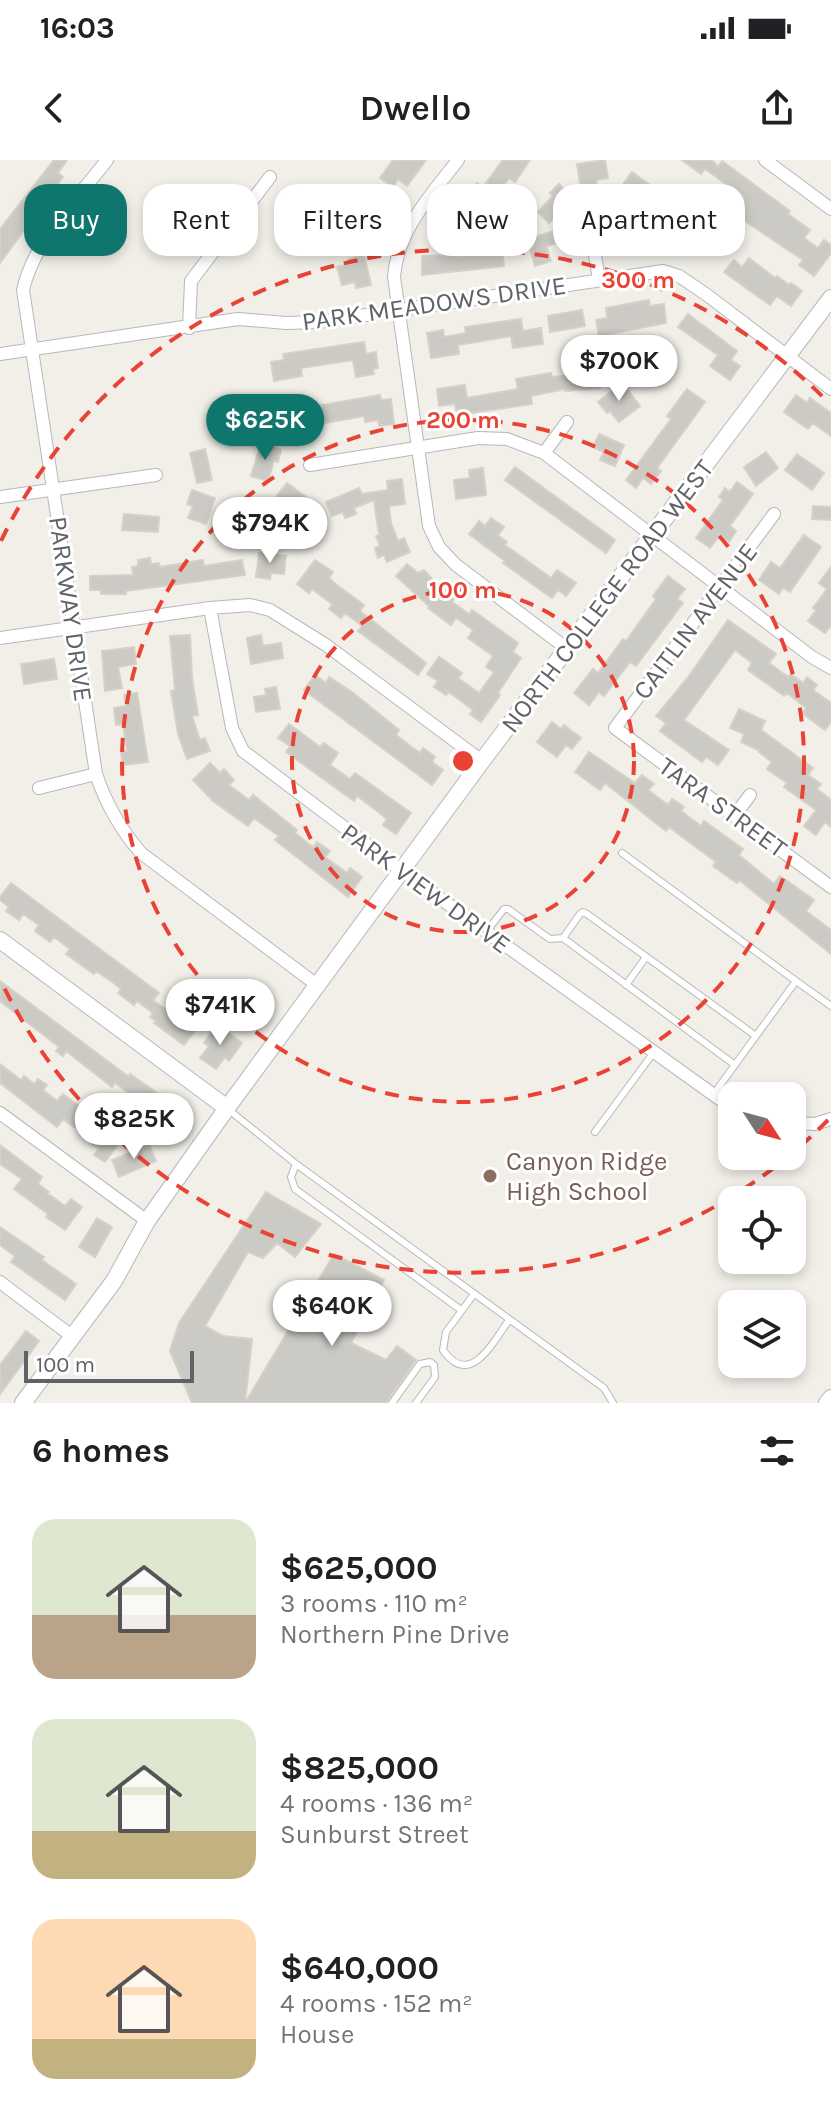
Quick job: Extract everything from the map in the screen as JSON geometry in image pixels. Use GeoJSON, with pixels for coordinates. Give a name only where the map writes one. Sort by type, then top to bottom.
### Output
{"type":"FeatureCollection","features":[{"type":"Feature","properties":{"kind":"street","name":"PARKWAY DRIVE"},"geometry":{"type":"LineString","coordinates":[[107,160],[50,234],[28,269],[23,290],[96,774],[103,796],[122,832],[141,853],[317,985]]}},
{"type":"Feature","properties":{"kind":"street"},"geometry":{"type":"LineString","coordinates":[[458,160],[425,204],[396,256],[394,277],[429,526],[439,547],[456,565],[566,648]]}},
{"type":"Feature","properties":{"kind":"street"},"geometry":{"type":"LineString","coordinates":[[765,160],[831,209]]}},
{"type":"Feature","properties":{"kind":"street"},"geometry":{"type":"LineString","coordinates":[[189,328],[191,281],[270,177]]}},
{"type":"Feature","properties":{"kind":"street"},"geometry":{"type":"LineString","coordinates":[[595,256],[599,279]]}},
{"type":"Feature","properties":{"kind":"street","name":"PARK MEADOWS DRIVE"},"geometry":{"type":"LineString","coordinates":[[0,354],[238,319],[319,322],[663,271],[679,276],[831,389]]}},
{"type":"Feature","properties":{"kind":"street","name":"NORTH COLLEGE ROAD WEST"},"geometry":{"type":"LineString","coordinates":[[23,1403],[114,1281],[147,1221],[227,1108],[566,648],[831,298]]}},
{"type":"Feature","properties":{"kind":"street"},"geometry":{"type":"LineString","coordinates":[[544,453],[567,422]]}},
{"type":"Feature","properties":{"kind":"street"},"geometry":{"type":"LineString","coordinates":[[310,465],[478,438],[525,444],[544,453],[812,657],[831,668]]}},
{"type":"Feature","properties":{"kind":"street"},"geometry":{"type":"LineString","coordinates":[[0,497],[156,475]]}},
{"type":"Feature","properties":{"kind":"street","name":"CAITLIN AVENUE"},"geometry":{"type":"LineString","coordinates":[[615,728],[774,514]]}},
{"type":"Feature","properties":{"kind":"street"},"geometry":{"type":"LineString","coordinates":[[0,638],[210,608],[250,605],[270,610],[326,645],[482,761]]}},
{"type":"Feature","properties":{"kind":"street","name":"PARK VIEW DRIVE"},"geometry":{"type":"LineString","coordinates":[[210,608],[232,728],[243,751],[402,871],[718,1098]]}},
{"type":"Feature","properties":{"kind":"street","name":"TARA STREET"},"geometry":{"type":"LineString","coordinates":[[615,728],[829,882]]}},
{"type":"Feature","properties":{"kind":"street"},"geometry":{"type":"LineString","coordinates":[[39,788],[96,774]]}},
{"type":"Feature","properties":{"kind":"street"},"geometry":{"type":"LineString","coordinates":[[735,815],[750,795]]}},
{"type":"Feature","properties":{"kind":"street"},"geometry":{"type":"LineString","coordinates":[[0,940],[227,1108]]}},
{"type":"Feature","properties":{"kind":"street"},"geometry":{"type":"LineString","coordinates":[[0,1113],[147,1221]]}},
{"type":"Feature","properties":{"kind":"street"},"geometry":{"type":"LineString","coordinates":[[806,1124],[831,1119]]}},
{"type":"Feature","properties":{"kind":"street"},"geometry":{"type":"LineString","coordinates":[[0,1282],[73,1337]]}},
{"type":"Feature","properties":{"kind":"street"},"geometry":{"type":"LineString","coordinates":[[827,1403],[831,1398]]}},
{"type":"Feature","properties":{"kind":"lane"},"geometry":{"type":"LineString","coordinates":[[622,853],[831,1006]]}},
{"type":"Feature","properties":{"kind":"lane"},"geometry":{"type":"LineString","coordinates":[[486,932],[504,909],[508,909],[550,939],[563,938],[735,1065]]}},
{"type":"Feature","properties":{"kind":"lane"},"geometry":{"type":"LineString","coordinates":[[563,938],[583,912],[756,1036]]}},
{"type":"Feature","properties":{"kind":"lane"},"geometry":{"type":"LineString","coordinates":[[626,985],[646,957]]}},
{"type":"Feature","properties":{"kind":"lane"},"geometry":{"type":"LineString","coordinates":[[713,1095],[796,981]]}},
{"type":"Feature","properties":{"kind":"lane"},"geometry":{"type":"LineString","coordinates":[[595,1132],[654,1052]]}},
{"type":"Feature","properties":{"kind":"lane"},"geometry":{"type":"LineString","coordinates":[[227,1108],[296,1164],[604,1388],[613,1403]]}},
{"type":"Feature","properties":{"kind":"lane"},"geometry":{"type":"LineString","coordinates":[[296,1164],[291,1177],[295,1189],[461,1310]]}},
{"type":"Feature","properties":{"kind":"lane"},"geometry":{"type":"LineString","coordinates":[[474,1294],[443,1340],[443,1350],[458,1364],[469,1365],[479,1360],[509,1320]]}},
{"type":"Feature","properties":{"kind":"lane"},"geometry":{"type":"LineString","coordinates":[[392,1403],[420,1364],[430,1362],[434,1365],[435,1377],[416,1403]]}},
{"type":"Feature","properties":{"kind":"building"},"geometry":{"type":"Polygon","coordinates":[[[54,160],[67,160],[58,173],[63,177],[58,184],[35,184],[54,160]]]}},
{"type":"Feature","properties":{"kind":"building"},"geometry":{"type":"Polygon","coordinates":[[[393,160],[426,160],[408,184],[398,179],[395,184],[389,184],[380,178],[393,160]]]}},
{"type":"Feature","properties":{"kind":"building"},"geometry":{"type":"Polygon","coordinates":[[[503,160],[530,160],[515,182],[509,178],[504,184],[485,184],[503,160]]]}},
{"type":"Feature","properties":{"kind":"building"},"geometry":{"type":"Polygon","coordinates":[[[605,160],[608,178],[596,180],[597,184],[580,184],[577,164],[605,160]]]}},
{"type":"Feature","properties":{"kind":"building"},"geometry":{"type":"Polygon","coordinates":[[[682,160],[712,160],[718,167],[722,161],[790,211],[788,214],[810,230],[804,238],[818,248],[824,240],[831,245],[831,253],[814,276],[799,265],[803,260],[745,221],[745,184],[726,184],[705,169],[701,174],[682,160]]]}},
{"type":"Feature","properties":{"kind":"building"},"geometry":{"type":"Polygon","coordinates":[[[632,172],[649,184],[623,184],[632,172]]]}},
{"type":"Feature","properties":{"kind":"building"},"geometry":{"type":"Polygon","coordinates":[[[553,196],[553,219],[549,223],[538,212],[553,196]]]}},
{"type":"Feature","properties":{"kind":"building"},"geometry":{"type":"Polygon","coordinates":[[[24,198],[24,230],[0,263],[0,229],[24,198]]]}},
{"type":"Feature","properties":{"kind":"building"},"geometry":{"type":"Polygon","coordinates":[[[553,232],[553,244],[546,246],[551,261],[535,266],[532,256],[537,256],[537,236],[553,232]]]}},
{"type":"Feature","properties":{"kind":"building"},"geometry":{"type":"Polygon","coordinates":[[[364,256],[371,285],[356,288],[355,282],[342,285],[337,267],[350,264],[349,259],[364,256]]]}},
{"type":"Feature","properties":{"kind":"building"},"geometry":{"type":"Polygon","coordinates":[[[422,256],[503,256],[504,266],[422,275],[422,256]]]}},
{"type":"Feature","properties":{"kind":"building"},"geometry":{"type":"Polygon","coordinates":[[[749,258],[775,278],[777,276],[802,291],[791,306],[777,296],[770,305],[724,272],[734,260],[742,267],[749,258]]]}},
{"type":"Feature","properties":{"kind":"building"},"geometry":{"type":"Polygon","coordinates":[[[649,300],[650,306],[664,304],[666,323],[599,336],[596,320],[607,318],[606,308],[649,300]]]}},
{"type":"Feature","properties":{"kind":"building"},"geometry":{"type":"Polygon","coordinates":[[[582,310],[585,326],[550,332],[548,316],[582,310]]]}},
{"type":"Feature","properties":{"kind":"building"},"geometry":{"type":"Polygon","coordinates":[[[688,314],[737,351],[731,360],[740,366],[730,380],[710,366],[718,355],[678,327],[688,314]]]}},
{"type":"Feature","properties":{"kind":"building"},"geometry":{"type":"Polygon","coordinates":[[[521,319],[523,331],[541,328],[543,344],[513,348],[511,336],[458,345],[459,354],[431,358],[427,333],[443,330],[444,337],[466,333],[465,327],[521,319]]]}},
{"type":"Feature","properties":{"kind":"building"},"geometry":{"type":"Polygon","coordinates":[[[364,342],[366,354],[376,352],[378,368],[373,369],[374,374],[356,377],[353,360],[301,368],[302,376],[274,381],[271,362],[284,360],[283,354],[364,342]]]}},
{"type":"Feature","properties":{"kind":"building"},"geometry":{"type":"Polygon","coordinates":[[[551,373],[552,377],[598,373],[600,388],[565,389],[531,396],[532,404],[457,415],[455,404],[439,406],[437,389],[465,385],[467,398],[518,389],[516,379],[551,373]]]}},
{"type":"Feature","properties":{"kind":"building"},"geometry":{"type":"Polygon","coordinates":[[[622,383],[640,406],[619,422],[598,402],[622,383]]]}},
{"type":"Feature","properties":{"kind":"building"},"geometry":{"type":"Polygon","coordinates":[[[687,389],[705,402],[657,468],[661,471],[651,484],[643,478],[636,488],[626,480],[671,419],[667,416],[687,389]]]}},
{"type":"Feature","properties":{"kind":"building"},"geometry":{"type":"Polygon","coordinates":[[[380,395],[381,400],[391,399],[394,424],[379,426],[378,420],[365,422],[364,416],[319,424],[318,418],[276,435],[270,421],[306,408],[380,395]]]}},
{"type":"Feature","properties":{"kind":"building"},"geometry":{"type":"Polygon","coordinates":[[[796,395],[807,403],[810,398],[831,413],[831,436],[813,423],[808,429],[784,412],[796,395]]]}},
{"type":"Feature","properties":{"kind":"building"},"geometry":{"type":"Polygon","coordinates":[[[599,434],[624,445],[615,466],[600,460],[604,452],[593,447],[599,434]]]}},
{"type":"Feature","properties":{"kind":"building"},"geometry":{"type":"Polygon","coordinates":[[[261,443],[281,450],[268,481],[251,476],[261,443]]]}},
{"type":"Feature","properties":{"kind":"building"},"geometry":{"type":"Polygon","coordinates":[[[205,449],[212,480],[197,483],[190,453],[205,449]]]}},
{"type":"Feature","properties":{"kind":"building"},"geometry":{"type":"Polygon","coordinates":[[[766,452],[778,468],[756,486],[744,467],[766,452]]]}},
{"type":"Feature","properties":{"kind":"building"},"geometry":{"type":"Polygon","coordinates":[[[797,454],[824,473],[812,490],[785,470],[797,454]]]}},
{"type":"Feature","properties":{"kind":"building"},"geometry":{"type":"Polygon","coordinates":[[[515,467],[615,540],[606,553],[505,480],[515,467]]]}},
{"type":"Feature","properties":{"kind":"building"},"geometry":{"type":"Polygon","coordinates":[[[483,468],[486,495],[456,499],[454,480],[470,478],[469,470],[483,468]]]}},
{"type":"Feature","properties":{"kind":"building"},"geometry":{"type":"Polygon","coordinates":[[[402,479],[405,504],[389,506],[398,541],[404,538],[410,552],[387,562],[384,555],[378,558],[375,548],[380,546],[376,536],[379,535],[374,500],[354,508],[356,514],[345,518],[343,512],[332,516],[326,502],[359,488],[362,494],[388,490],[387,481],[402,479]]]}},
{"type":"Feature","properties":{"kind":"building"},"geometry":{"type":"Polygon","coordinates":[[[737,482],[753,494],[730,526],[736,531],[729,542],[720,535],[710,548],[696,538],[723,500],[719,497],[725,488],[730,492],[737,482]]]}},
{"type":"Feature","properties":{"kind":"building"},"geometry":{"type":"Polygon","coordinates":[[[287,483],[314,503],[300,522],[285,511],[288,507],[276,497],[287,483]]]}},
{"type":"Feature","properties":{"kind":"building"},"geometry":{"type":"Polygon","coordinates":[[[192,490],[215,498],[206,524],[188,518],[193,506],[187,504],[192,490]]]}},
{"type":"Feature","properties":{"kind":"building"},"geometry":{"type":"Polygon","coordinates":[[[813,506],[831,507],[831,520],[812,519],[813,506]]]}},
{"type":"Feature","properties":{"kind":"building"},"geometry":{"type":"Polygon","coordinates":[[[124,514],[159,517],[158,532],[122,530],[124,514]]]}},
{"type":"Feature","properties":{"kind":"building"},"geometry":{"type":"Polygon","coordinates":[[[491,518],[504,527],[498,535],[507,542],[505,545],[551,578],[557,570],[576,583],[566,596],[558,590],[552,598],[469,534],[479,521],[485,526],[491,518]]]}},
{"type":"Feature","properties":{"kind":"building"},"geometry":{"type":"Polygon","coordinates":[[[804,535],[821,547],[790,592],[783,588],[779,594],[759,580],[771,562],[780,568],[804,535]]]}},
{"type":"Feature","properties":{"kind":"building"},"geometry":{"type":"Polygon","coordinates":[[[259,553],[286,556],[284,574],[271,573],[270,579],[256,577],[259,553]]]}},
{"type":"Feature","properties":{"kind":"building"},"geometry":{"type":"Polygon","coordinates":[[[150,558],[151,564],[159,563],[160,567],[203,560],[204,566],[242,560],[245,575],[126,591],[126,594],[101,594],[101,590],[90,590],[90,576],[133,575],[132,567],[138,566],[138,560],[150,558]]]}},
{"type":"Feature","properties":{"kind":"building"},"geometry":{"type":"Polygon","coordinates":[[[315,560],[333,572],[329,578],[333,582],[364,605],[360,611],[426,663],[418,675],[358,631],[362,626],[345,613],[341,618],[329,609],[332,604],[312,589],[309,593],[297,584],[315,560]]]}},
{"type":"Feature","properties":{"kind":"building"},"geometry":{"type":"Polygon","coordinates":[[[407,564],[418,573],[424,570],[456,597],[452,602],[469,614],[472,610],[518,643],[513,652],[521,658],[481,722],[470,714],[473,710],[449,692],[446,695],[434,687],[438,681],[427,674],[439,657],[462,673],[458,678],[479,693],[494,672],[486,667],[493,656],[468,638],[473,630],[456,618],[451,625],[428,608],[396,576],[407,564]]]}},
{"type":"Feature","properties":{"kind":"building"},"geometry":{"type":"Polygon","coordinates":[[[831,567],[831,625],[825,633],[808,621],[827,589],[819,583],[831,567]]]}},
{"type":"Feature","properties":{"kind":"building"},"geometry":{"type":"Polygon","coordinates":[[[668,576],[685,589],[677,599],[683,603],[636,666],[630,662],[604,696],[599,692],[589,705],[574,693],[593,669],[598,673],[623,639],[626,641],[656,599],[653,596],[668,576]]]}},
{"type":"Feature","properties":{"kind":"building"},"geometry":{"type":"Polygon","coordinates":[[[728,620],[776,654],[769,663],[788,677],[791,674],[803,683],[807,677],[817,685],[813,690],[831,703],[831,722],[825,730],[802,713],[806,708],[787,693],[784,696],[748,670],[752,663],[735,650],[684,720],[729,750],[718,765],[706,757],[702,762],[660,731],[666,723],[656,716],[728,620]]]}},
{"type":"Feature","properties":{"kind":"building"},"geometry":{"type":"Polygon","coordinates":[[[190,635],[198,715],[192,716],[200,740],[205,738],[210,751],[187,759],[178,734],[171,691],[175,690],[170,636],[190,635]]]}},
{"type":"Feature","properties":{"kind":"building"},"geometry":{"type":"Polygon","coordinates":[[[261,635],[263,646],[281,643],[283,658],[251,664],[247,638],[261,635]]]}},
{"type":"Feature","properties":{"kind":"building"},"geometry":{"type":"Polygon","coordinates":[[[134,647],[136,664],[118,667],[122,688],[105,691],[102,651],[134,647]]]}},
{"type":"Feature","properties":{"kind":"building"},"geometry":{"type":"Polygon","coordinates":[[[54,659],[57,679],[24,684],[21,664],[54,659]]]}},
{"type":"Feature","properties":{"kind":"building"},"geometry":{"type":"Polygon","coordinates":[[[315,675],[326,683],[329,677],[352,692],[399,730],[396,735],[420,753],[423,748],[435,757],[432,762],[443,770],[432,785],[304,690],[315,675]]]}},
{"type":"Feature","properties":{"kind":"building"},"geometry":{"type":"Polygon","coordinates":[[[276,687],[280,709],[256,712],[254,697],[266,695],[265,689],[276,687]]]}},
{"type":"Feature","properties":{"kind":"building"},"geometry":{"type":"Polygon","coordinates":[[[137,693],[148,762],[123,765],[121,752],[127,751],[123,724],[116,725],[114,708],[126,706],[124,695],[137,693]]]}},
{"type":"Feature","properties":{"kind":"building"},"geometry":{"type":"Polygon","coordinates":[[[739,709],[765,721],[761,730],[813,768],[808,775],[821,784],[817,789],[831,800],[831,827],[825,822],[816,835],[804,826],[816,810],[784,787],[787,783],[767,769],[772,762],[760,751],[741,742],[744,734],[730,728],[739,709]]]}},
{"type":"Feature","properties":{"kind":"building"},"geometry":{"type":"Polygon","coordinates":[[[552,722],[561,729],[564,725],[581,738],[572,749],[566,745],[557,757],[537,742],[552,722]]]}},
{"type":"Feature","properties":{"kind":"building"},"geometry":{"type":"Polygon","coordinates":[[[289,724],[320,747],[324,743],[338,753],[330,765],[350,779],[355,773],[411,813],[396,834],[383,825],[387,819],[357,796],[354,801],[286,752],[290,746],[278,738],[289,724]]]}},
{"type":"Feature","properties":{"kind":"building"},"geometry":{"type":"Polygon","coordinates":[[[589,752],[635,783],[642,775],[654,784],[648,790],[668,805],[672,799],[684,807],[681,811],[701,826],[704,821],[743,849],[739,855],[774,884],[780,876],[814,900],[806,911],[831,930],[831,954],[739,880],[737,883],[713,866],[716,862],[669,827],[666,831],[605,783],[600,790],[575,772],[589,752]]]}},
{"type":"Feature","properties":{"kind":"building"},"geometry":{"type":"Polygon","coordinates":[[[210,763],[220,773],[224,769],[234,780],[229,785],[249,800],[253,795],[313,847],[317,842],[330,851],[325,857],[347,873],[350,868],[362,877],[348,897],[275,840],[279,836],[254,818],[248,826],[213,801],[193,780],[210,763]]]}},
{"type":"Feature","properties":{"kind":"building"},"geometry":{"type":"Polygon","coordinates":[[[11,883],[159,993],[153,1000],[195,1031],[184,1045],[154,1023],[156,1021],[150,1017],[153,1013],[137,1001],[134,1005],[118,993],[121,989],[111,981],[96,971],[94,974],[66,954],[70,949],[54,937],[50,942],[35,931],[39,925],[23,914],[19,920],[6,911],[9,907],[0,897],[11,883]]]}},
{"type":"Feature","properties":{"kind":"building"},"geometry":{"type":"Polygon","coordinates":[[[0,981],[129,1077],[130,1074],[157,1093],[147,1106],[115,1083],[112,1087],[66,1051],[63,1056],[56,1051],[59,1047],[0,1001],[0,981]]]}},
{"type":"Feature","properties":{"kind":"building"},"geometry":{"type":"Polygon","coordinates":[[[217,1025],[242,1043],[229,1061],[225,1057],[216,1069],[200,1058],[209,1046],[204,1043],[217,1025]]]}},
{"type":"Feature","properties":{"kind":"building"},"geometry":{"type":"Polygon","coordinates":[[[0,1064],[21,1080],[24,1076],[34,1084],[38,1079],[47,1085],[43,1090],[57,1101],[63,1094],[86,1111],[74,1127],[63,1119],[57,1127],[0,1083],[0,1064]]]}},
{"type":"Feature","properties":{"kind":"building"},"geometry":{"type":"Polygon","coordinates":[[[155,1104],[168,1113],[174,1106],[188,1117],[174,1136],[146,1116],[155,1104]]]}},
{"type":"Feature","properties":{"kind":"building"},"geometry":{"type":"Polygon","coordinates":[[[105,1126],[122,1139],[105,1162],[94,1155],[99,1149],[92,1144],[105,1126]]]}},
{"type":"Feature","properties":{"kind":"building"},"geometry":{"type":"Polygon","coordinates":[[[0,1145],[42,1177],[38,1184],[47,1193],[65,1206],[71,1199],[82,1207],[65,1230],[14,1189],[22,1179],[0,1164],[0,1145]]]}},
{"type":"Feature","properties":{"kind":"building"},"geometry":{"type":"Polygon","coordinates":[[[149,1145],[156,1161],[119,1177],[112,1160],[149,1145]]]}},
{"type":"Feature","properties":{"kind":"building"},"geometry":{"type":"Polygon","coordinates":[[[266,1192],[321,1224],[295,1257],[277,1243],[263,1258],[248,1252],[205,1326],[223,1336],[252,1339],[245,1403],[192,1403],[170,1351],[179,1323],[266,1192]]]}},
{"type":"Feature","properties":{"kind":"building"},"geometry":{"type":"Polygon","coordinates":[[[97,1218],[112,1227],[95,1257],[79,1247],[97,1218]]]}},
{"type":"Feature","properties":{"kind":"building"},"geometry":{"type":"Polygon","coordinates":[[[0,1227],[76,1284],[65,1300],[11,1262],[15,1256],[0,1245],[0,1227]]]}},
{"type":"Feature","properties":{"kind":"building"},"geometry":{"type":"Polygon","coordinates":[[[334,1254],[384,1280],[351,1343],[386,1360],[397,1346],[416,1360],[386,1403],[245,1403],[334,1254]]]}},
{"type":"Feature","properties":{"kind":"building"},"geometry":{"type":"Polygon","coordinates":[[[26,1331],[39,1341],[0,1394],[0,1365],[26,1331]]]}},
{"type":"Feature","properties":{"kind":"place","name":"Canyon Ridge High School"},"geometry":{"type":"Point","coordinates":[490,1176]}}]}
